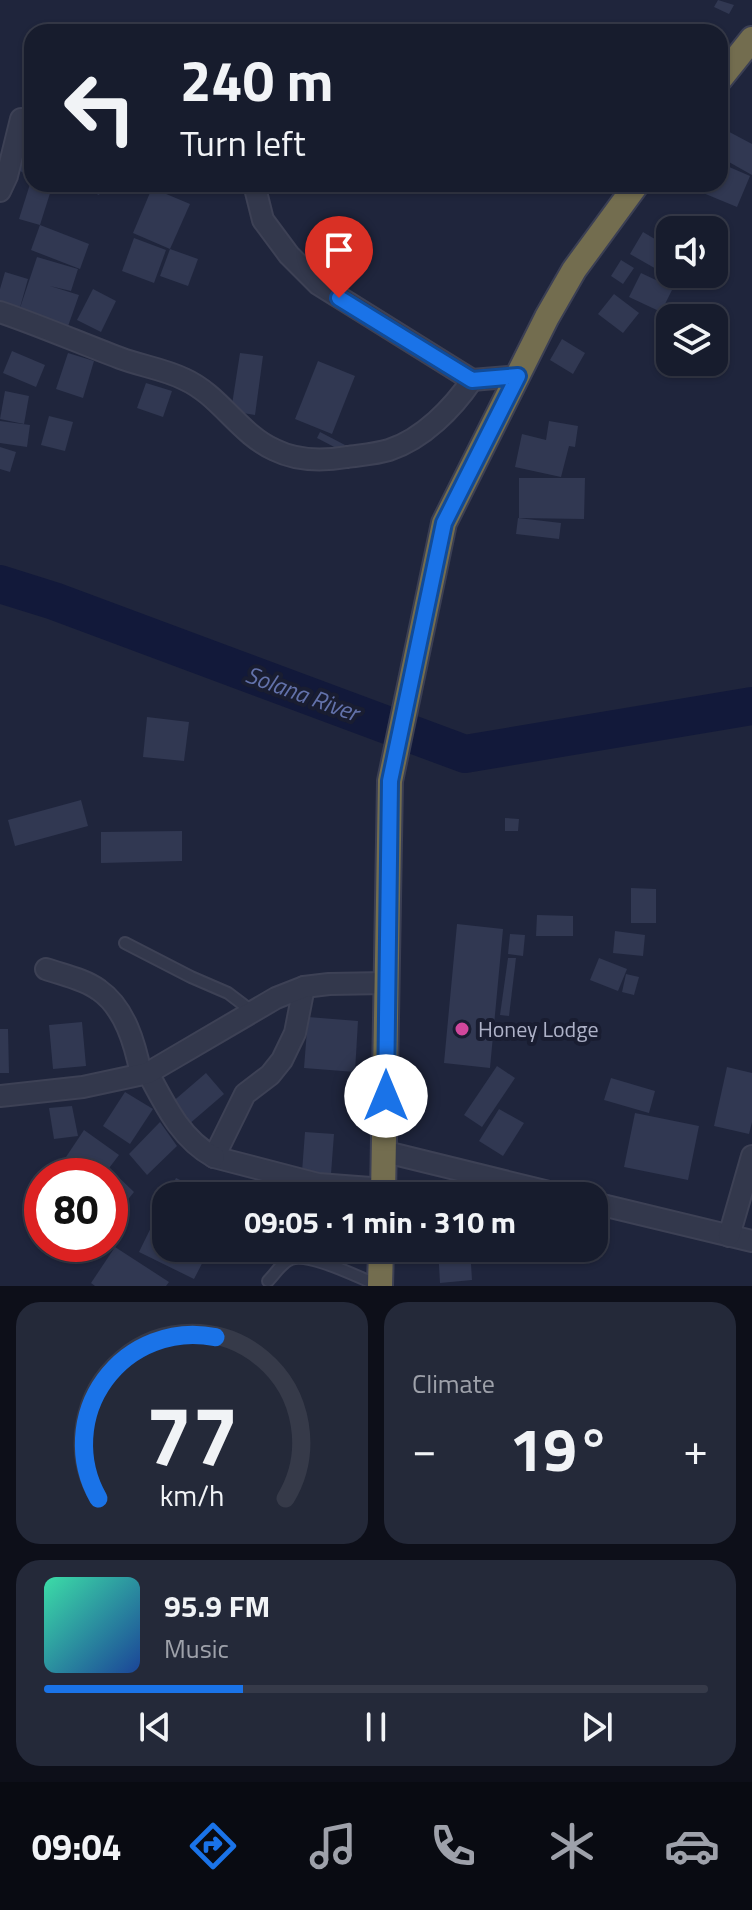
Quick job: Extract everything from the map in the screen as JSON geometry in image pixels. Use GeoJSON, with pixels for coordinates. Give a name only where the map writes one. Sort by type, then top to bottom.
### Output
{"type":"FeatureCollection","features":[{"type":"Feature","properties":{"kind":"highway"},"geometry":{"type":"LineString","coordinates":[[728,69],[752,39]]}},
{"type":"Feature","properties":{"kind":"highway"},"geometry":{"type":"LineString","coordinates":[[384,1182],[390,781],[444,523],[574,270],[631,192]]}},
{"type":"Feature","properties":{"kind":"highway"},"geometry":{"type":"LineString","coordinates":[[380,1286],[381,1262]]}},
{"type":"Feature","properties":{"kind":"street"},"geometry":{"type":"LineString","coordinates":[[0,123],[24,118]]}},
{"type":"Feature","properties":{"kind":"street"},"geometry":{"type":"LineString","coordinates":[[0,191],[24,124]]}},
{"type":"Feature","properties":{"kind":"street"},"geometry":{"type":"LineString","coordinates":[[256,192],[263,220],[289,255],[318,284],[472,380],[518,376]]}},
{"type":"Feature","properties":{"kind":"street"},"geometry":{"type":"LineString","coordinates":[[0,312],[119,358],[181,377],[199,386],[251,435],[276,451],[306,460],[390,450],[439,419],[472,380]]}},
{"type":"Feature","properties":{"kind":"street"},"geometry":{"type":"LineString","coordinates":[[46,969],[73,977],[99,990],[113,1003],[130,1032],[144,1074],[168,1112],[197,1148],[214,1157],[310,1182]]}},
{"type":"Feature","properties":{"kind":"street"},"geometry":{"type":"LineString","coordinates":[[0,1096],[83,1087],[144,1074],[276,998],[304,987],[386,983]]}},
{"type":"Feature","properties":{"kind":"street"},"geometry":{"type":"LineString","coordinates":[[214,1157],[245,1094],[270,1075],[282,1060],[295,1033],[304,987]]}},
{"type":"Feature","properties":{"kind":"street"},"geometry":{"type":"LineString","coordinates":[[386,1152],[508,1182]]}},
{"type":"Feature","properties":{"kind":"street"},"geometry":{"type":"LineString","coordinates":[[729,1236],[752,1156]]}},
{"type":"Feature","properties":{"kind":"street"},"geometry":{"type":"LineString","coordinates":[[608,1206],[752,1241]]}},
{"type":"Feature","properties":{"kind":"lane"},"geometry":{"type":"LineString","coordinates":[[125,943],[228,993],[253,1012]]}},
{"type":"Feature","properties":{"kind":"lane"},"geometry":{"type":"LineString","coordinates":[[268,1281],[288,1259],[298,1257],[380,1286]]}},
{"type":"Feature","properties":{"kind":"building"},"geometry":{"type":"Polygon","coordinates":[[[718,0],[734,5],[729,14],[714,7],[718,0]]]}},
{"type":"Feature","properties":{"kind":"building"},"geometry":{"type":"Polygon","coordinates":[[[728,131],[752,144],[752,175],[728,162],[728,131]]]}},
{"type":"Feature","properties":{"kind":"building"},"geometry":{"type":"Polygon","coordinates":[[[24,147],[24,173],[14,168],[24,147]]]}},
{"type":"Feature","properties":{"kind":"building"},"geometry":{"type":"Polygon","coordinates":[[[728,166],[750,176],[737,207],[701,192],[728,192],[728,166]]]}},
{"type":"Feature","properties":{"kind":"building"},"geometry":{"type":"Polygon","coordinates":[[[27,192],[50,192],[40,225],[19,219],[27,192]]]}},
{"type":"Feature","properties":{"kind":"building"},"geometry":{"type":"Polygon","coordinates":[[[150,192],[162,192],[190,204],[170,249],[133,233],[150,192]]]}},
{"type":"Feature","properties":{"kind":"building"},"geometry":{"type":"Polygon","coordinates":[[[40,225],[89,244],[80,269],[31,250],[40,225]]]}},
{"type":"Feature","properties":{"kind":"building"},"geometry":{"type":"Polygon","coordinates":[[[643,232],[656,240],[656,269],[630,254],[643,232]]]}},
{"type":"Feature","properties":{"kind":"building"},"geometry":{"type":"Polygon","coordinates":[[[134,238],[166,250],[154,283],[122,271],[134,238]]]}},
{"type":"Feature","properties":{"kind":"building"},"geometry":{"type":"Polygon","coordinates":[[[170,249],[198,259],[188,286],[160,276],[170,249]]]}},
{"type":"Feature","properties":{"kind":"building"},"geometry":{"type":"Polygon","coordinates":[[[37,257],[78,269],[71,291],[50,286],[79,295],[66,332],[0,309],[0,289],[5,272],[28,279],[19,311],[37,257]]]}},
{"type":"Feature","properties":{"kind":"building"},"geometry":{"type":"Polygon","coordinates":[[[621,260],[634,268],[623,284],[611,276],[621,260]]]}},
{"type":"Feature","properties":{"kind":"building"},"geometry":{"type":"Polygon","coordinates":[[[641,273],[656,280],[656,288],[673,288],[665,304],[656,304],[656,310],[629,297],[641,273]]]}},
{"type":"Feature","properties":{"kind":"building"},"geometry":{"type":"Polygon","coordinates":[[[93,289],[116,301],[101,332],[77,320],[93,289]]]}},
{"type":"Feature","properties":{"kind":"building"},"geometry":{"type":"Polygon","coordinates":[[[614,294],[639,313],[623,333],[598,314],[614,294]]]}},
{"type":"Feature","properties":{"kind":"building"},"geometry":{"type":"Polygon","coordinates":[[[562,339],[585,353],[573,374],[550,360],[562,339]]]}},
{"type":"Feature","properties":{"kind":"building"},"geometry":{"type":"Polygon","coordinates":[[[12,351],[45,365],[36,387],[3,373],[12,351]]]}},
{"type":"Feature","properties":{"kind":"building"},"geometry":{"type":"Polygon","coordinates":[[[68,353],[94,361],[83,398],[56,389],[68,353]]]}},
{"type":"Feature","properties":{"kind":"building"},"geometry":{"type":"Polygon","coordinates":[[[240,353],[263,356],[255,415],[231,411],[240,353]]]}},
{"type":"Feature","properties":{"kind":"building"},"geometry":{"type":"Polygon","coordinates":[[[318,361],[355,376],[332,434],[295,419],[318,361]]]}},
{"type":"Feature","properties":{"kind":"building"},"geometry":{"type":"Polygon","coordinates":[[[146,383],[172,391],[163,417],[137,408],[146,383]]]}},
{"type":"Feature","properties":{"kind":"building"},"geometry":{"type":"Polygon","coordinates":[[[5,391],[29,396],[24,424],[0,419],[5,391]]]}},
{"type":"Feature","properties":{"kind":"building"},"geometry":{"type":"Polygon","coordinates":[[[49,416],[73,422],[65,451],[41,445],[49,416]]]}},
{"type":"Feature","properties":{"kind":"building"},"geometry":{"type":"Polygon","coordinates":[[[0,421],[30,425],[27,447],[0,443],[0,421]]]}},
{"type":"Feature","properties":{"kind":"building"},"geometry":{"type":"Polygon","coordinates":[[[549,421],[578,426],[575,447],[569,446],[561,477],[515,467],[522,434],[546,440],[549,421]]]}},
{"type":"Feature","properties":{"kind":"building"},"geometry":{"type":"Polygon","coordinates":[[[320,432],[345,445],[342,451],[317,438],[320,432]]]}},
{"type":"Feature","properties":{"kind":"building"},"geometry":{"type":"Polygon","coordinates":[[[0,447],[16,452],[10,472],[0,469],[0,447]]]}},
{"type":"Feature","properties":{"kind":"building"},"geometry":{"type":"Polygon","coordinates":[[[519,478],[585,478],[584,519],[519,518],[519,478]]]}},
{"type":"Feature","properties":{"kind":"building"},"geometry":{"type":"Polygon","coordinates":[[[518,518],[561,523],[559,539],[516,534],[518,518]]]}},
{"type":"Feature","properties":{"kind":"building"},"geometry":{"type":"Polygon","coordinates":[[[147,717],[189,722],[184,761],[143,757],[147,717]]]}},
{"type":"Feature","properties":{"kind":"building"},"geometry":{"type":"Polygon","coordinates":[[[81,800],[88,826],[15,846],[8,820],[81,800]]]}},
{"type":"Feature","properties":{"kind":"building"},"geometry":{"type":"Polygon","coordinates":[[[505,818],[519,819],[518,831],[505,831],[505,818]]]}},
{"type":"Feature","properties":{"kind":"building"},"geometry":{"type":"Polygon","coordinates":[[[182,831],[182,861],[101,863],[101,832],[182,831]]]}},
{"type":"Feature","properties":{"kind":"building"},"geometry":{"type":"Polygon","coordinates":[[[631,888],[656,889],[656,923],[631,923],[631,888]]]}},
{"type":"Feature","properties":{"kind":"building"},"geometry":{"type":"Polygon","coordinates":[[[537,915],[573,916],[573,936],[536,936],[537,915]]]}},
{"type":"Feature","properties":{"kind":"building"},"geometry":{"type":"Polygon","coordinates":[[[457,924],[503,929],[490,1068],[444,1063],[457,924]]]}},
{"type":"Feature","properties":{"kind":"building"},"geometry":{"type":"Polygon","coordinates":[[[615,931],[645,935],[643,956],[613,953],[615,931]]]}},
{"type":"Feature","properties":{"kind":"building"},"geometry":{"type":"Polygon","coordinates":[[[510,934],[525,935],[523,956],[508,954],[510,934]]]}},
{"type":"Feature","properties":{"kind":"building"},"geometry":{"type":"Polygon","coordinates":[[[508,958],[516,958],[509,1016],[500,1015],[508,958]]]}},
{"type":"Feature","properties":{"kind":"building"},"geometry":{"type":"Polygon","coordinates":[[[599,958],[627,969],[618,991],[590,980],[599,958]]]}},
{"type":"Feature","properties":{"kind":"building"},"geometry":{"type":"Polygon","coordinates":[[[626,974],[639,977],[634,995],[622,992],[626,974]]]}},
{"type":"Feature","properties":{"kind":"building"},"geometry":{"type":"Polygon","coordinates":[[[308,1017],[358,1021],[355,1072],[304,1068],[308,1017]]]}},
{"type":"Feature","properties":{"kind":"building"},"geometry":{"type":"Polygon","coordinates":[[[82,1022],[86,1066],[53,1069],[49,1025],[82,1022]]]}},
{"type":"Feature","properties":{"kind":"building"},"geometry":{"type":"Polygon","coordinates":[[[0,1029],[8,1029],[9,1073],[0,1073],[0,1029]]]}},
{"type":"Feature","properties":{"kind":"building"},"geometry":{"type":"Polygon","coordinates":[[[497,1066],[515,1078],[482,1127],[464,1115],[497,1066]]]}},
{"type":"Feature","properties":{"kind":"building"},"geometry":{"type":"Polygon","coordinates":[[[727,1067],[752,1073],[752,1122],[749,1134],[714,1126],[727,1067]]]}},
{"type":"Feature","properties":{"kind":"building"},"geometry":{"type":"Polygon","coordinates":[[[206,1073],[224,1094],[188,1125],[170,1104],[206,1073]]]}},
{"type":"Feature","properties":{"kind":"building"},"geometry":{"type":"Polygon","coordinates":[[[611,1078],[655,1091],[649,1113],[604,1100],[611,1078]]]}},
{"type":"Feature","properties":{"kind":"building"},"geometry":{"type":"Polygon","coordinates":[[[125,1092],[153,1109],[130,1144],[103,1126],[125,1092]]]}},
{"type":"Feature","properties":{"kind":"building"},"geometry":{"type":"Polygon","coordinates":[[[72,1106],[78,1136],[54,1139],[49,1108],[72,1106]]]}},
{"type":"Feature","properties":{"kind":"building"},"geometry":{"type":"Polygon","coordinates":[[[499,1109],[524,1123],[503,1156],[479,1141],[499,1109]]]}},
{"type":"Feature","properties":{"kind":"building"},"geometry":{"type":"Polygon","coordinates":[[[635,1113],[699,1126],[688,1180],[624,1167],[635,1113]]]}},
{"type":"Feature","properties":{"kind":"building"},"geometry":{"type":"Polygon","coordinates":[[[160,1122],[177,1146],[147,1175],[129,1154],[160,1122]]]}},
{"type":"Feature","properties":{"kind":"building"},"geometry":{"type":"Polygon","coordinates":[[[84,1130],[119,1155],[117,1158],[66,1157],[84,1130]]]}},
{"type":"Feature","properties":{"kind":"building"},"geometry":{"type":"Polygon","coordinates":[[[305,1132],[334,1134],[331,1174],[302,1172],[305,1132]]]}},
{"type":"Feature","properties":{"kind":"building"},"geometry":{"type":"Polygon","coordinates":[[[152,1226],[152,1258],[139,1252],[152,1226]]]}},
{"type":"Feature","properties":{"kind":"building"},"geometry":{"type":"Polygon","coordinates":[[[128,1255],[169,1282],[166,1286],[95,1286],[91,1283],[105,1262],[128,1262],[128,1255]]]}},
{"type":"Feature","properties":{"kind":"building"},"geometry":{"type":"Polygon","coordinates":[[[159,1262],[203,1262],[194,1279],[159,1262]]]}},
{"type":"Feature","properties":{"kind":"building"},"geometry":{"type":"Polygon","coordinates":[[[439,1262],[471,1262],[472,1280],[440,1283],[439,1262]]]}},
{"type":"Feature","properties":{"kind":"waterway","name":"Solana River"},"geometry":{"type":"LineString","coordinates":[[0,584],[54,601],[465,754],[752,706]]}},
{"type":"Feature","properties":{"kind":"place","name":"Honey Lodge"},"geometry":{"type":"Point","coordinates":[462,1029]}},
{"type":"Feature","properties":{"kind":"route"},"geometry":{"type":"LineString","coordinates":[[339,298],[472,380],[518,376],[444,523],[390,781],[386,1096]]}}]}
